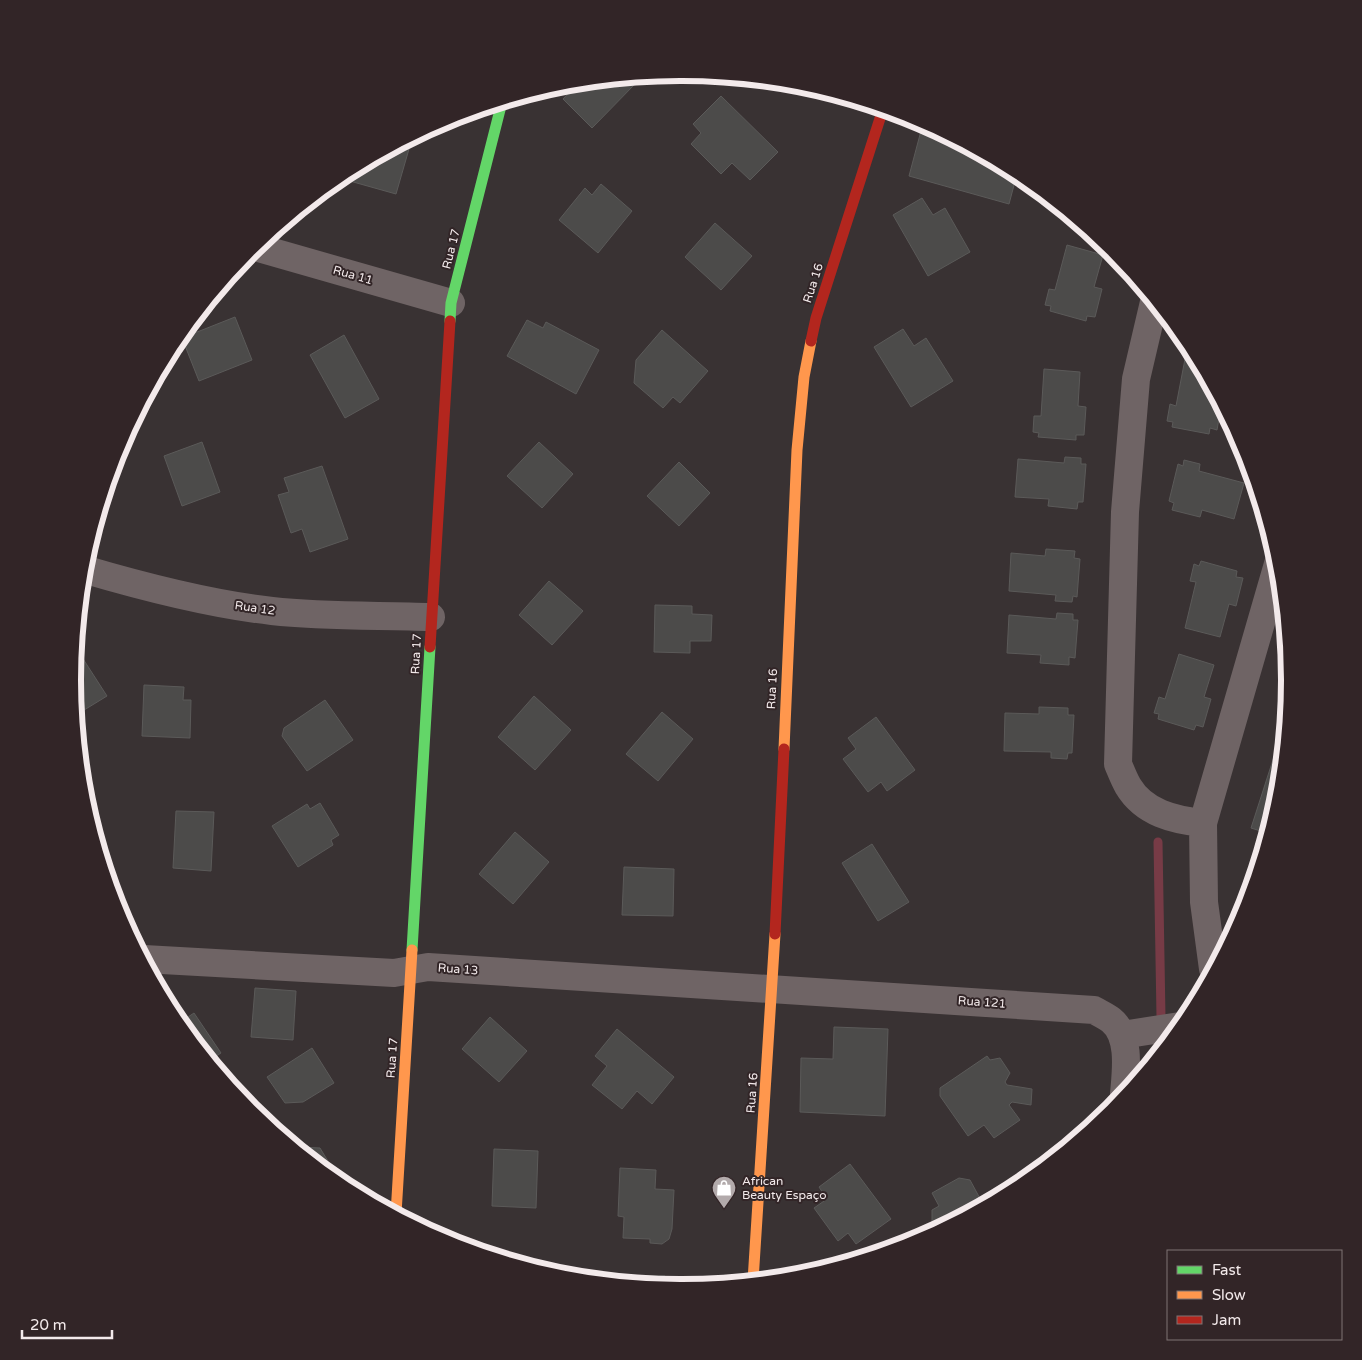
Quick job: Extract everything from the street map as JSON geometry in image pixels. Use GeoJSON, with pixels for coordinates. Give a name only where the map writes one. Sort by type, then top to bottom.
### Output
{"type":"FeatureCollection","features":[{"type":"Feature","properties":{"kind":"street","name":"Rua 17"},"geometry":{"type":"LineString","coordinates":[[396,1207],[452,303],[500,109]]}},
{"type":"Feature","properties":{"kind":"street","name":"Rua 16"},"geometry":{"type":"LineString","coordinates":[[753,1275],[772,989],[797,450],[804,377],[816,318],[881,116]]}},
{"type":"Feature","properties":{"kind":"street","name":"Rua 11"},"geometry":{"type":"LineString","coordinates":[[265,250],[452,303]]}},
{"type":"Feature","properties":{"kind":"street"},"geometry":{"type":"LineString","coordinates":[[1152,310],[1136,379],[1125,512],[1118,764],[1128,787],[1145,805],[1161,815],[1184,821],[1204,823]]}},
{"type":"Feature","properties":{"kind":"street","name":"Rua 12"},"geometry":{"type":"LineString","coordinates":[[91,571],[224,603],[273,611],[432,617]]}},
{"type":"Feature","properties":{"kind":"street"},"geometry":{"type":"LineString","coordinates":[[1212,959],[1204,902],[1204,823],[1273,583]]}},
{"type":"Feature","properties":{"kind":"street","name":"Rua 13"},"geometry":{"type":"LineString","coordinates":[[151,959],[394,973],[428,967],[772,989]]}},
{"type":"Feature","properties":{"kind":"street","name":"Rua 121"},"geometry":{"type":"LineString","coordinates":[[772,989],[1094,1010],[1133,1032]]}},
{"type":"Feature","properties":{"kind":"street"},"geometry":{"type":"LineString","coordinates":[[1125,1083],[1126,1060],[1133,1032],[1170,1027]]}},
{"type":"Feature","properties":{"kind":"building"},"geometry":{"type":"Polygon","coordinates":[[[635,84],[592,128],[563,99],[570,92],[602,86],[635,84]]]}},
{"type":"Feature","properties":{"kind":"building"},"geometry":{"type":"Polygon","coordinates":[[[721,96],[778,152],[750,180],[732,163],[721,174],[691,144],[701,133],[693,124],[721,96]]]}},
{"type":"Feature","properties":{"kind":"building"},"geometry":{"type":"Polygon","coordinates":[[[921,131],[981,161],[1015,182],[1009,204],[909,176],[921,131]]]}},
{"type":"Feature","properties":{"kind":"building"},"geometry":{"type":"Polygon","coordinates":[[[405,148],[409,149],[396,194],[349,181],[381,161],[405,148]]]}},
{"type":"Feature","properties":{"kind":"building"},"geometry":{"type":"Polygon","coordinates":[[[601,184],[632,211],[598,253],[559,220],[585,188],[592,195],[601,184]]]}},
{"type":"Feature","properties":{"kind":"building"},"geometry":{"type":"Polygon","coordinates":[[[922,198],[933,215],[945,208],[970,252],[928,276],[893,215],[922,198]]]}},
{"type":"Feature","properties":{"kind":"building"},"geometry":{"type":"Polygon","coordinates":[[[715,223],[752,256],[721,290],[685,257],[715,223]]]}},
{"type":"Feature","properties":{"kind":"building"},"geometry":{"type":"Polygon","coordinates":[[[1067,245],[1103,255],[1094,287],[1102,289],[1095,317],[1087,316],[1086,321],[1050,311],[1051,306],[1045,305],[1049,289],[1055,290],[1067,245]]]}},
{"type":"Feature","properties":{"kind":"building"},"geometry":{"type":"Polygon","coordinates":[[[235,317],[252,360],[199,381],[184,344],[191,334],[235,317]]]}},
{"type":"Feature","properties":{"kind":"building"},"geometry":{"type":"Polygon","coordinates":[[[527,320],[543,328],[546,322],[599,350],[576,394],[507,356],[527,320]]]}},
{"type":"Feature","properties":{"kind":"building"},"geometry":{"type":"Polygon","coordinates":[[[903,329],[914,346],[926,338],[953,381],[911,407],[874,347],[903,329]]]}},
{"type":"Feature","properties":{"kind":"building"},"geometry":{"type":"Polygon","coordinates":[[[662,330],[708,371],[680,403],[673,397],[663,408],[634,383],[636,360],[662,330]]]}},
{"type":"Feature","properties":{"kind":"building"},"geometry":{"type":"Polygon","coordinates":[[[344,335],[379,399],[345,418],[310,355],[344,335]]]}},
{"type":"Feature","properties":{"kind":"building"},"geometry":{"type":"Polygon","coordinates":[[[1185,359],[1188,360],[1201,381],[1219,415],[1217,430],[1210,428],[1209,434],[1172,427],[1173,422],[1167,421],[1170,404],[1176,406],[1185,359]]]}},
{"type":"Feature","properties":{"kind":"building"},"geometry":{"type":"Polygon","coordinates":[[[1044,369],[1080,372],[1078,406],[1086,407],[1084,435],[1076,435],[1076,440],[1038,437],[1039,433],[1033,432],[1034,416],[1041,416],[1044,369]]]}},
{"type":"Feature","properties":{"kind":"building"},"geometry":{"type":"Polygon","coordinates":[[[202,442],[220,492],[182,506],[164,456],[202,442]]]}},
{"type":"Feature","properties":{"kind":"building"},"geometry":{"type":"Polygon","coordinates":[[[539,442],[573,474],[542,508],[507,476],[539,442]]]}},
{"type":"Feature","properties":{"kind":"building"},"geometry":{"type":"Polygon","coordinates":[[[1065,457],[1081,458],[1081,464],[1086,464],[1083,502],[1078,502],[1077,509],[1048,506],[1049,499],[1015,497],[1018,459],[1064,463],[1065,457]]]}},
{"type":"Feature","properties":{"kind":"building"},"geometry":{"type":"Polygon","coordinates":[[[1184,460],[1200,464],[1199,471],[1244,483],[1234,519],[1202,510],[1200,517],[1172,510],[1174,503],[1169,501],[1178,464],[1183,466],[1184,460]]]}},
{"type":"Feature","properties":{"kind":"building"},"geometry":{"type":"Polygon","coordinates":[[[679,462],[710,493],[679,526],[647,496],[679,462]]]}},
{"type":"Feature","properties":{"kind":"building"},"geometry":{"type":"Polygon","coordinates":[[[322,466],[348,539],[310,552],[302,529],[291,533],[278,495],[289,492],[284,478],[322,466]]]}},
{"type":"Feature","properties":{"kind":"building"},"geometry":{"type":"Polygon","coordinates":[[[1046,549],[1075,551],[1074,558],[1080,559],[1077,597],[1073,596],[1072,602],[1055,601],[1056,595],[1009,591],[1011,553],[1045,556],[1046,549]]]}},
{"type":"Feature","properties":{"kind":"building"},"geometry":{"type":"Polygon","coordinates":[[[1201,561],[1237,571],[1236,577],[1243,578],[1236,606],[1229,604],[1220,637],[1185,628],[1196,582],[1190,581],[1194,564],[1199,566],[1201,561]]]}},
{"type":"Feature","properties":{"kind":"building"},"geometry":{"type":"Polygon","coordinates":[[[549,581],[583,611],[552,645],[519,615],[549,581]]]}},
{"type":"Feature","properties":{"kind":"building"},"geometry":{"type":"Polygon","coordinates":[[[655,605],[692,606],[692,614],[712,615],[711,641],[690,641],[690,653],[654,652],[655,605]]]}},
{"type":"Feature","properties":{"kind":"building"},"geometry":{"type":"Polygon","coordinates":[[[1057,613],[1073,614],[1073,620],[1078,620],[1075,658],[1069,657],[1069,665],[1040,663],[1041,655],[1007,653],[1009,615],[1056,619],[1057,613]]]}},
{"type":"Feature","properties":{"kind":"building"},"geometry":{"type":"Polygon","coordinates":[[[1179,654],[1214,665],[1204,697],[1211,699],[1203,727],[1196,725],[1194,730],[1158,719],[1159,714],[1154,713],[1159,697],[1165,699],[1179,654]]]}},
{"type":"Feature","properties":{"kind":"building"},"geometry":{"type":"Polygon","coordinates":[[[82,657],[107,696],[83,711],[82,657]]]}},
{"type":"Feature","properties":{"kind":"building"},"geometry":{"type":"Polygon","coordinates":[[[144,685],[184,687],[183,700],[191,700],[190,738],[142,736],[144,685]]]}},
{"type":"Feature","properties":{"kind":"building"},"geometry":{"type":"Polygon","coordinates":[[[534,696],[571,730],[535,770],[498,737],[534,696]]]}},
{"type":"Feature","properties":{"kind":"building"},"geometry":{"type":"Polygon","coordinates":[[[325,700],[353,740],[307,771],[282,736],[284,728],[325,700]]]}},
{"type":"Feature","properties":{"kind":"building"},"geometry":{"type":"Polygon","coordinates":[[[1039,707],[1068,708],[1068,715],[1074,715],[1072,753],[1068,753],[1067,759],[1051,758],[1051,752],[1004,751],[1005,713],[1039,714],[1039,707]]]}},
{"type":"Feature","properties":{"kind":"building"},"geometry":{"type":"Polygon","coordinates":[[[662,712],[693,739],[658,781],[626,754],[662,712]]]}},
{"type":"Feature","properties":{"kind":"building"},"geometry":{"type":"Polygon","coordinates":[[[876,717],[915,770],[887,791],[881,782],[868,792],[843,759],[856,749],[848,738],[876,717]]]}},
{"type":"Feature","properties":{"kind":"building"},"geometry":{"type":"Polygon","coordinates":[[[1277,748],[1269,797],[1261,831],[1251,828],[1277,748]]]}},
{"type":"Feature","properties":{"kind":"building"},"geometry":{"type":"Polygon","coordinates":[[[320,803],[339,835],[331,840],[333,845],[298,867],[272,826],[307,804],[310,809],[320,803]]]}},
{"type":"Feature","properties":{"kind":"building"},"geometry":{"type":"Polygon","coordinates":[[[176,811],[214,812],[211,871],[173,868],[176,811]]]}},
{"type":"Feature","properties":{"kind":"building"},"geometry":{"type":"Polygon","coordinates":[[[515,832],[549,862],[513,904],[479,874],[515,832]]]}},
{"type":"Feature","properties":{"kind":"building"},"geometry":{"type":"Polygon","coordinates":[[[872,844],[909,902],[878,921],[842,863],[872,844]]]}},
{"type":"Feature","properties":{"kind":"building"},"geometry":{"type":"Polygon","coordinates":[[[624,867],[674,869],[673,916],[622,915],[624,867]]]}},
{"type":"Feature","properties":{"kind":"building"},"geometry":{"type":"Polygon","coordinates":[[[255,988],[296,991],[293,1040],[251,1037],[255,988]]]}},
{"type":"Feature","properties":{"kind":"building"},"geometry":{"type":"Polygon","coordinates":[[[194,1013],[221,1053],[215,1057],[186,1018],[194,1013]]]}},
{"type":"Feature","properties":{"kind":"building"},"geometry":{"type":"Polygon","coordinates":[[[490,1017],[527,1051],[499,1082],[462,1049],[490,1017]]]}},
{"type":"Feature","properties":{"kind":"building"},"geometry":{"type":"Polygon","coordinates":[[[834,1027],[888,1029],[885,1116],[800,1112],[801,1058],[833,1059],[834,1027]]]}},
{"type":"Feature","properties":{"kind":"building"},"geometry":{"type":"Polygon","coordinates":[[[617,1029],[674,1077],[652,1104],[637,1091],[622,1109],[592,1085],[607,1066],[595,1056],[617,1029]]]}},
{"type":"Feature","properties":{"kind":"building"},"geometry":{"type":"Polygon","coordinates":[[[312,1048],[334,1083],[303,1102],[285,1103],[267,1077],[312,1048]]]}},
{"type":"Feature","properties":{"kind":"building"},"geometry":{"type":"Polygon","coordinates":[[[987,1056],[990,1060],[1000,1058],[1010,1073],[1005,1082],[1007,1085],[1032,1089],[1031,1105],[1012,1102],[1009,1105],[1020,1120],[994,1138],[984,1125],[968,1136],[940,1096],[940,1088],[987,1056]]]}},
{"type":"Feature","properties":{"kind":"building"},"geometry":{"type":"Polygon","coordinates":[[[307,1147],[320,1148],[331,1166],[307,1147]]]}},
{"type":"Feature","properties":{"kind":"building"},"geometry":{"type":"Polygon","coordinates":[[[494,1149],[538,1151],[536,1208],[492,1206],[494,1149]]]}},
{"type":"Feature","properties":{"kind":"building"},"geometry":{"type":"Polygon","coordinates":[[[850,1164],[891,1219],[856,1244],[848,1233],[838,1241],[814,1208],[827,1199],[819,1187],[850,1164]]]}},
{"type":"Feature","properties":{"kind":"building"},"geometry":{"type":"Polygon","coordinates":[[[620,1168],[656,1170],[655,1189],[674,1190],[672,1229],[669,1239],[662,1244],[650,1243],[650,1239],[623,1238],[624,1217],[618,1216],[620,1168]]]}},
{"type":"Feature","properties":{"kind":"building"},"geometry":{"type":"Polygon","coordinates":[[[959,1178],[970,1180],[980,1199],[932,1224],[932,1210],[939,1206],[932,1193],[959,1178]]]}},
{"type":"Feature","properties":{"kind":"building"},"geometry":{"type":"Polygon","coordinates":[[[617,1275],[665,1276],[667,1278],[617,1275]]]}},
{"type":"Feature","properties":{"kind":"waterway"},"geometry":{"type":"LineString","coordinates":[[1158,842],[1161,1017]]}},
{"type":"Feature","properties":{"kind":"traffic: fast"},"geometry":{"type":"LineString","coordinates":[[450,321],[451,303],[500,109]]}},
{"type":"Feature","properties":{"kind":"traffic: fast"},"geometry":{"type":"LineString","coordinates":[[412,950],[430,647]]}},
{"type":"Feature","properties":{"kind":"traffic: slow"},"geometry":{"type":"LineString","coordinates":[[784,749],[797,450],[804,377],[811,341]]}},
{"type":"Feature","properties":{"kind":"traffic: slow"},"geometry":{"type":"LineString","coordinates":[[753,1275],[775,934]]}},
{"type":"Feature","properties":{"kind":"traffic: slow"},"geometry":{"type":"LineString","coordinates":[[396,1207],[412,950]]}},
{"type":"Feature","properties":{"kind":"traffic: jam"},"geometry":{"type":"LineString","coordinates":[[811,341],[816,318],[881,116]]}},
{"type":"Feature","properties":{"kind":"traffic: jam"},"geometry":{"type":"LineString","coordinates":[[430,647],[450,321]]}},
{"type":"Feature","properties":{"kind":"traffic: jam"},"geometry":{"type":"LineString","coordinates":[[775,934],[784,749]]}},
{"type":"Feature","properties":{"kind":"place","name":"African Beauty Espaço"},"geometry":{"type":"Point","coordinates":[724,1209]}}]}
